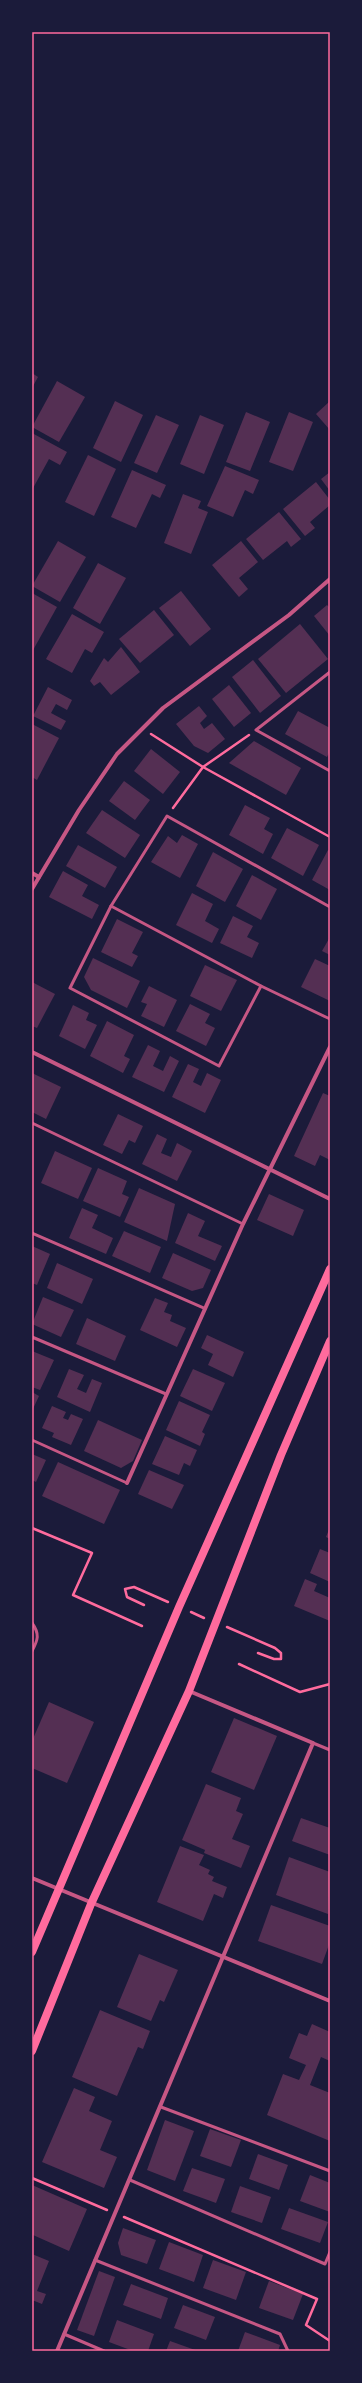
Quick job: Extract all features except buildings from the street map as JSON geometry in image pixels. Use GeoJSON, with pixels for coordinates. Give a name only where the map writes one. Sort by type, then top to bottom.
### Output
{"type":"FeatureCollection","features":[{"type":"Feature","properties":{"kind":"main road"},"geometry":{"type":"LineString","coordinates":[[32,1952],[179,1607],[330,1269]]}},
{"type":"Feature","properties":{"kind":"main road"},"geometry":{"type":"LineString","coordinates":[[32,2051],[91,1904],[188,1691],[281,1455],[330,1341]]}},
{"type":"Feature","properties":{"kind":"street"},"geometry":{"type":"LineString","coordinates":[[32,889],[79,810],[117,754],[163,708],[289,615],[330,579]]}},
{"type":"Feature","properties":{"kind":"street"},"geometry":{"type":"LineString","coordinates":[[32,873],[39,877]]}},
{"type":"Feature","properties":{"kind":"street"},"geometry":{"type":"LineString","coordinates":[[127,1483],[204,1308],[243,1224],[271,1170],[330,1047]]}},
{"type":"Feature","properties":{"kind":"street"},"geometry":{"type":"LineString","coordinates":[[32,1052],[330,1199]]}},
{"type":"Feature","properties":{"kind":"street"},"geometry":{"type":"LineString","coordinates":[[57,2351],[313,1743],[188,1691]]}},
{"type":"Feature","properties":{"kind":"street"},"geometry":{"type":"LineString","coordinates":[[32,1878],[91,1904],[330,2001]]}},
{"type":"Feature","properties":{"kind":"lane"},"geometry":{"type":"LineString","coordinates":[[330,672],[256,730],[330,771]]}},
{"type":"Feature","properties":{"kind":"lane"},"geometry":{"type":"LineString","coordinates":[[261,986],[219,1066],[70,988],[111,906],[167,816],[330,907]]}},
{"type":"Feature","properties":{"kind":"lane"},"geometry":{"type":"LineString","coordinates":[[111,906],[261,986],[330,1019]]}},
{"type":"Feature","properties":{"kind":"lane"},"geometry":{"type":"LineString","coordinates":[[32,1123],[243,1224]]}},
{"type":"Feature","properties":{"kind":"lane"},"geometry":{"type":"LineString","coordinates":[[32,1233],[204,1308]]}},
{"type":"Feature","properties":{"kind":"lane"},"geometry":{"type":"LineString","coordinates":[[32,1337],[166,1394]]}},
{"type":"Feature","properties":{"kind":"lane"},"geometry":{"type":"LineString","coordinates":[[32,1440],[127,1483]]}},
{"type":"Feature","properties":{"kind":"lane"},"geometry":{"type":"LineString","coordinates":[[32,1623],[38,1633],[38,1640],[32,1651]]}},
{"type":"Feature","properties":{"kind":"lane"},"geometry":{"type":"LineString","coordinates":[[313,1743],[330,1750]]}},
{"type":"Feature","properties":{"kind":"lane"},"geometry":{"type":"LineString","coordinates":[[161,2107],[330,2171]]}},
{"type":"Feature","properties":{"kind":"lane"},"geometry":{"type":"LineString","coordinates":[[130,2180],[325,2264],[330,2252]]}},
{"type":"Feature","properties":{"kind":"lane"},"geometry":{"type":"LineString","coordinates":[[95,2260],[280,2334],[288,2351]]}},
{"type":"Feature","properties":{"kind":"lane"},"geometry":{"type":"LineString","coordinates":[[64,2334],[104,2351]]}},
{"type":"Feature","properties":{"kind":"path"},"geometry":{"type":"LineString","coordinates":[[142,728],[204,767],[330,837]]}},
{"type":"Feature","properties":{"kind":"path"},"geometry":{"type":"LineString","coordinates":[[167,816],[204,767],[256,730]]}},
{"type":"Feature","properties":{"kind":"path"},"geometry":{"type":"LineString","coordinates":[[32,1528],[92,1554],[73,1595],[142,1626]]}},
{"type":"Feature","properties":{"kind":"path"},"geometry":{"type":"LineString","coordinates":[[144,1605],[127,1597],[125,1589],[134,1588],[170,1603]]}},
{"type":"Feature","properties":{"kind":"path"},"geometry":{"type":"LineString","coordinates":[[184,1609],[205,1618]]}},
{"type":"Feature","properties":{"kind":"path"},"geometry":{"type":"LineString","coordinates":[[226,1627],[279,1650],[282,1656],[281,1659],[277,1660],[258,1653]]}},
{"type":"Feature","properties":{"kind":"path"},"geometry":{"type":"LineString","coordinates":[[239,1664],[300,1692],[330,1684]]}},
{"type":"Feature","properties":{"kind":"path"},"geometry":{"type":"LineString","coordinates":[[32,2178],[317,2299],[306,2325],[330,2341]]}}]}
